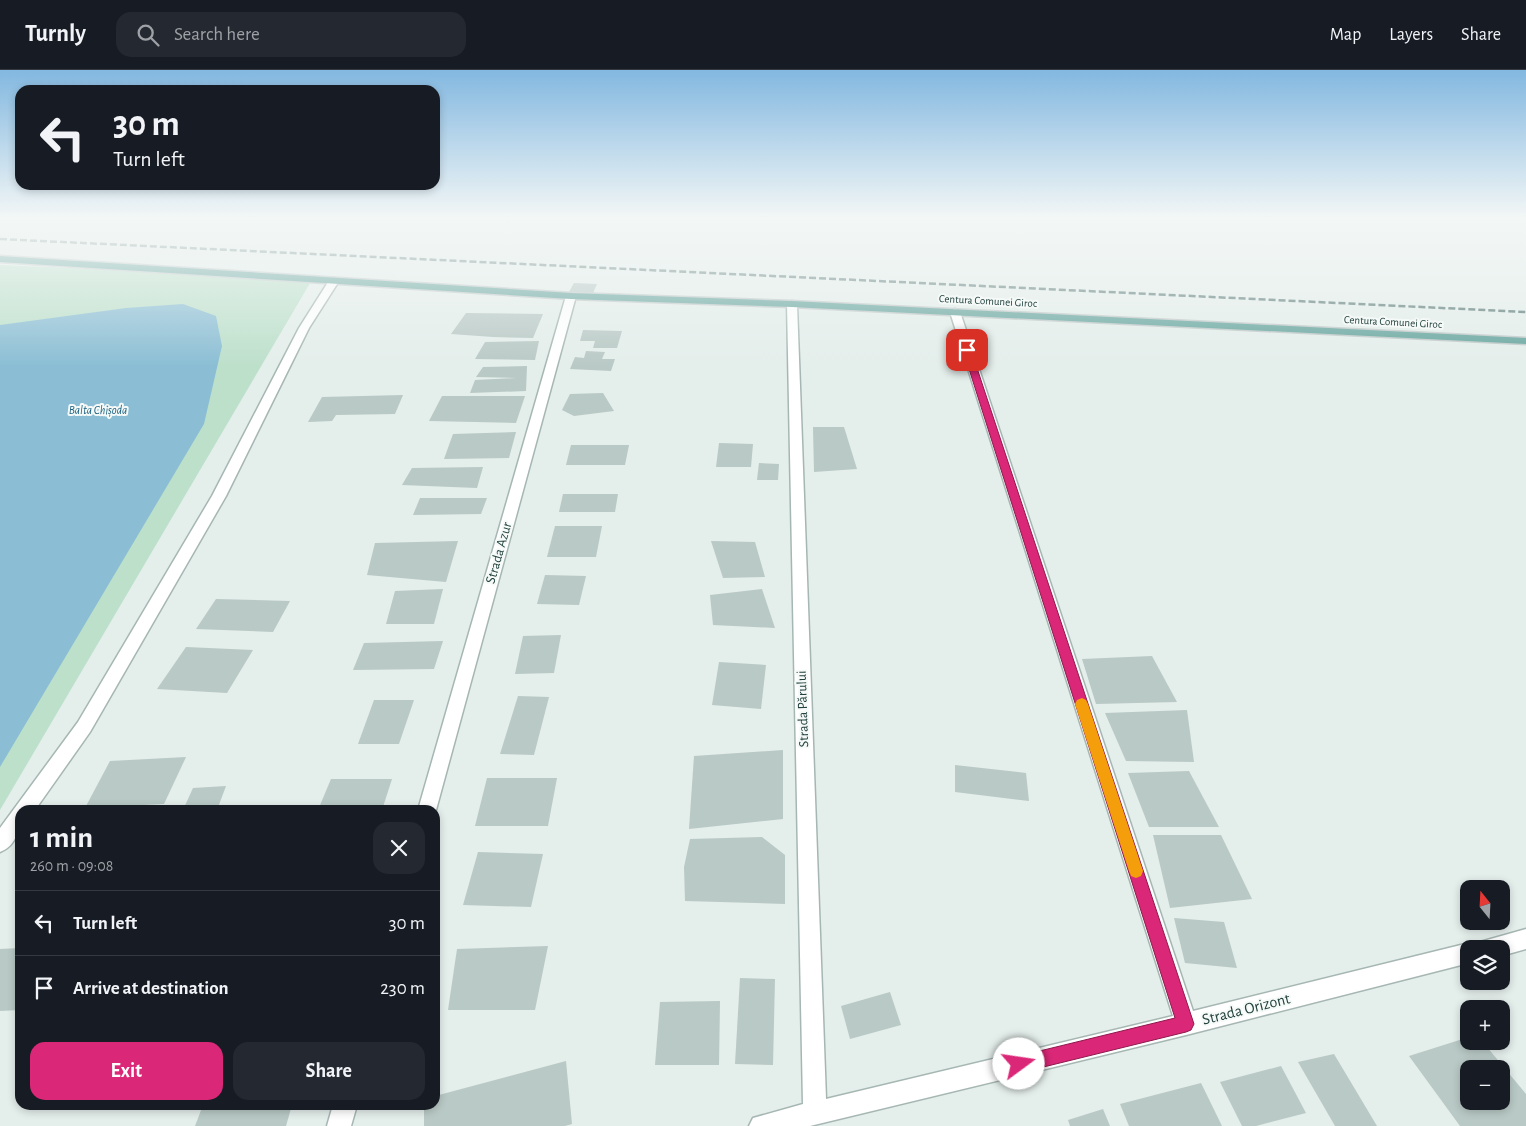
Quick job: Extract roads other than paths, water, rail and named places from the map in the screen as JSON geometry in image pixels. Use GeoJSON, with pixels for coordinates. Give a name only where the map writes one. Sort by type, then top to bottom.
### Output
{"type":"FeatureCollection","features":[{"type":"Feature","properties":{"kind":"main road","name":"Centura Comunei Giroc"},"geometry":{"type":"LineString","coordinates":[[126,267],[571,296],[792,304],[1526,341]]}},
{"type":"Feature","properties":{"kind":"street"},"geometry":{"type":"LineString","coordinates":[[28,805],[84,727],[219,496],[304,328],[334,281]]}},
{"type":"Feature","properties":{"kind":"street","name":"Strada Azur"},"geometry":{"type":"LineString","coordinates":[[428,805],[571,296]]}},
{"type":"Feature","properties":{"kind":"street","name":"Strada Părului"},"geometry":{"type":"LineString","coordinates":[[792,304],[815,1113]]}},
{"type":"Feature","properties":{"kind":"street"},"geometry":{"type":"LineString","coordinates":[[955,312],[1186,1024]]}},
{"type":"Feature","properties":{"kind":"street"},"geometry":{"type":"LineString","coordinates":[[0,843],[15,822]]}},
{"type":"Feature","properties":{"kind":"street"},"geometry":{"type":"LineString","coordinates":[[1510,943],[1526,939]]}},
{"type":"Feature","properties":{"kind":"street","name":"Strada Orizont"},"geometry":{"type":"LineString","coordinates":[[761,1126],[1186,1024],[1460,955]]}},
{"type":"Feature","properties":{"kind":"street"},"geometry":{"type":"LineString","coordinates":[[339,1126],[344,1110]]}},
{"type":"Feature","properties":{"kind":"water","name":"Balta Chișoda"},"geometry":{"type":"Polygon","coordinates":[[[183,304],[216,316],[222,346],[204,424],[0,767],[0,325],[126,308],[183,304]]]}},
{"type":"Feature","properties":{"kind":"railway"},"geometry":{"type":"LineString","coordinates":[[591,267],[1526,312]]}}]}
